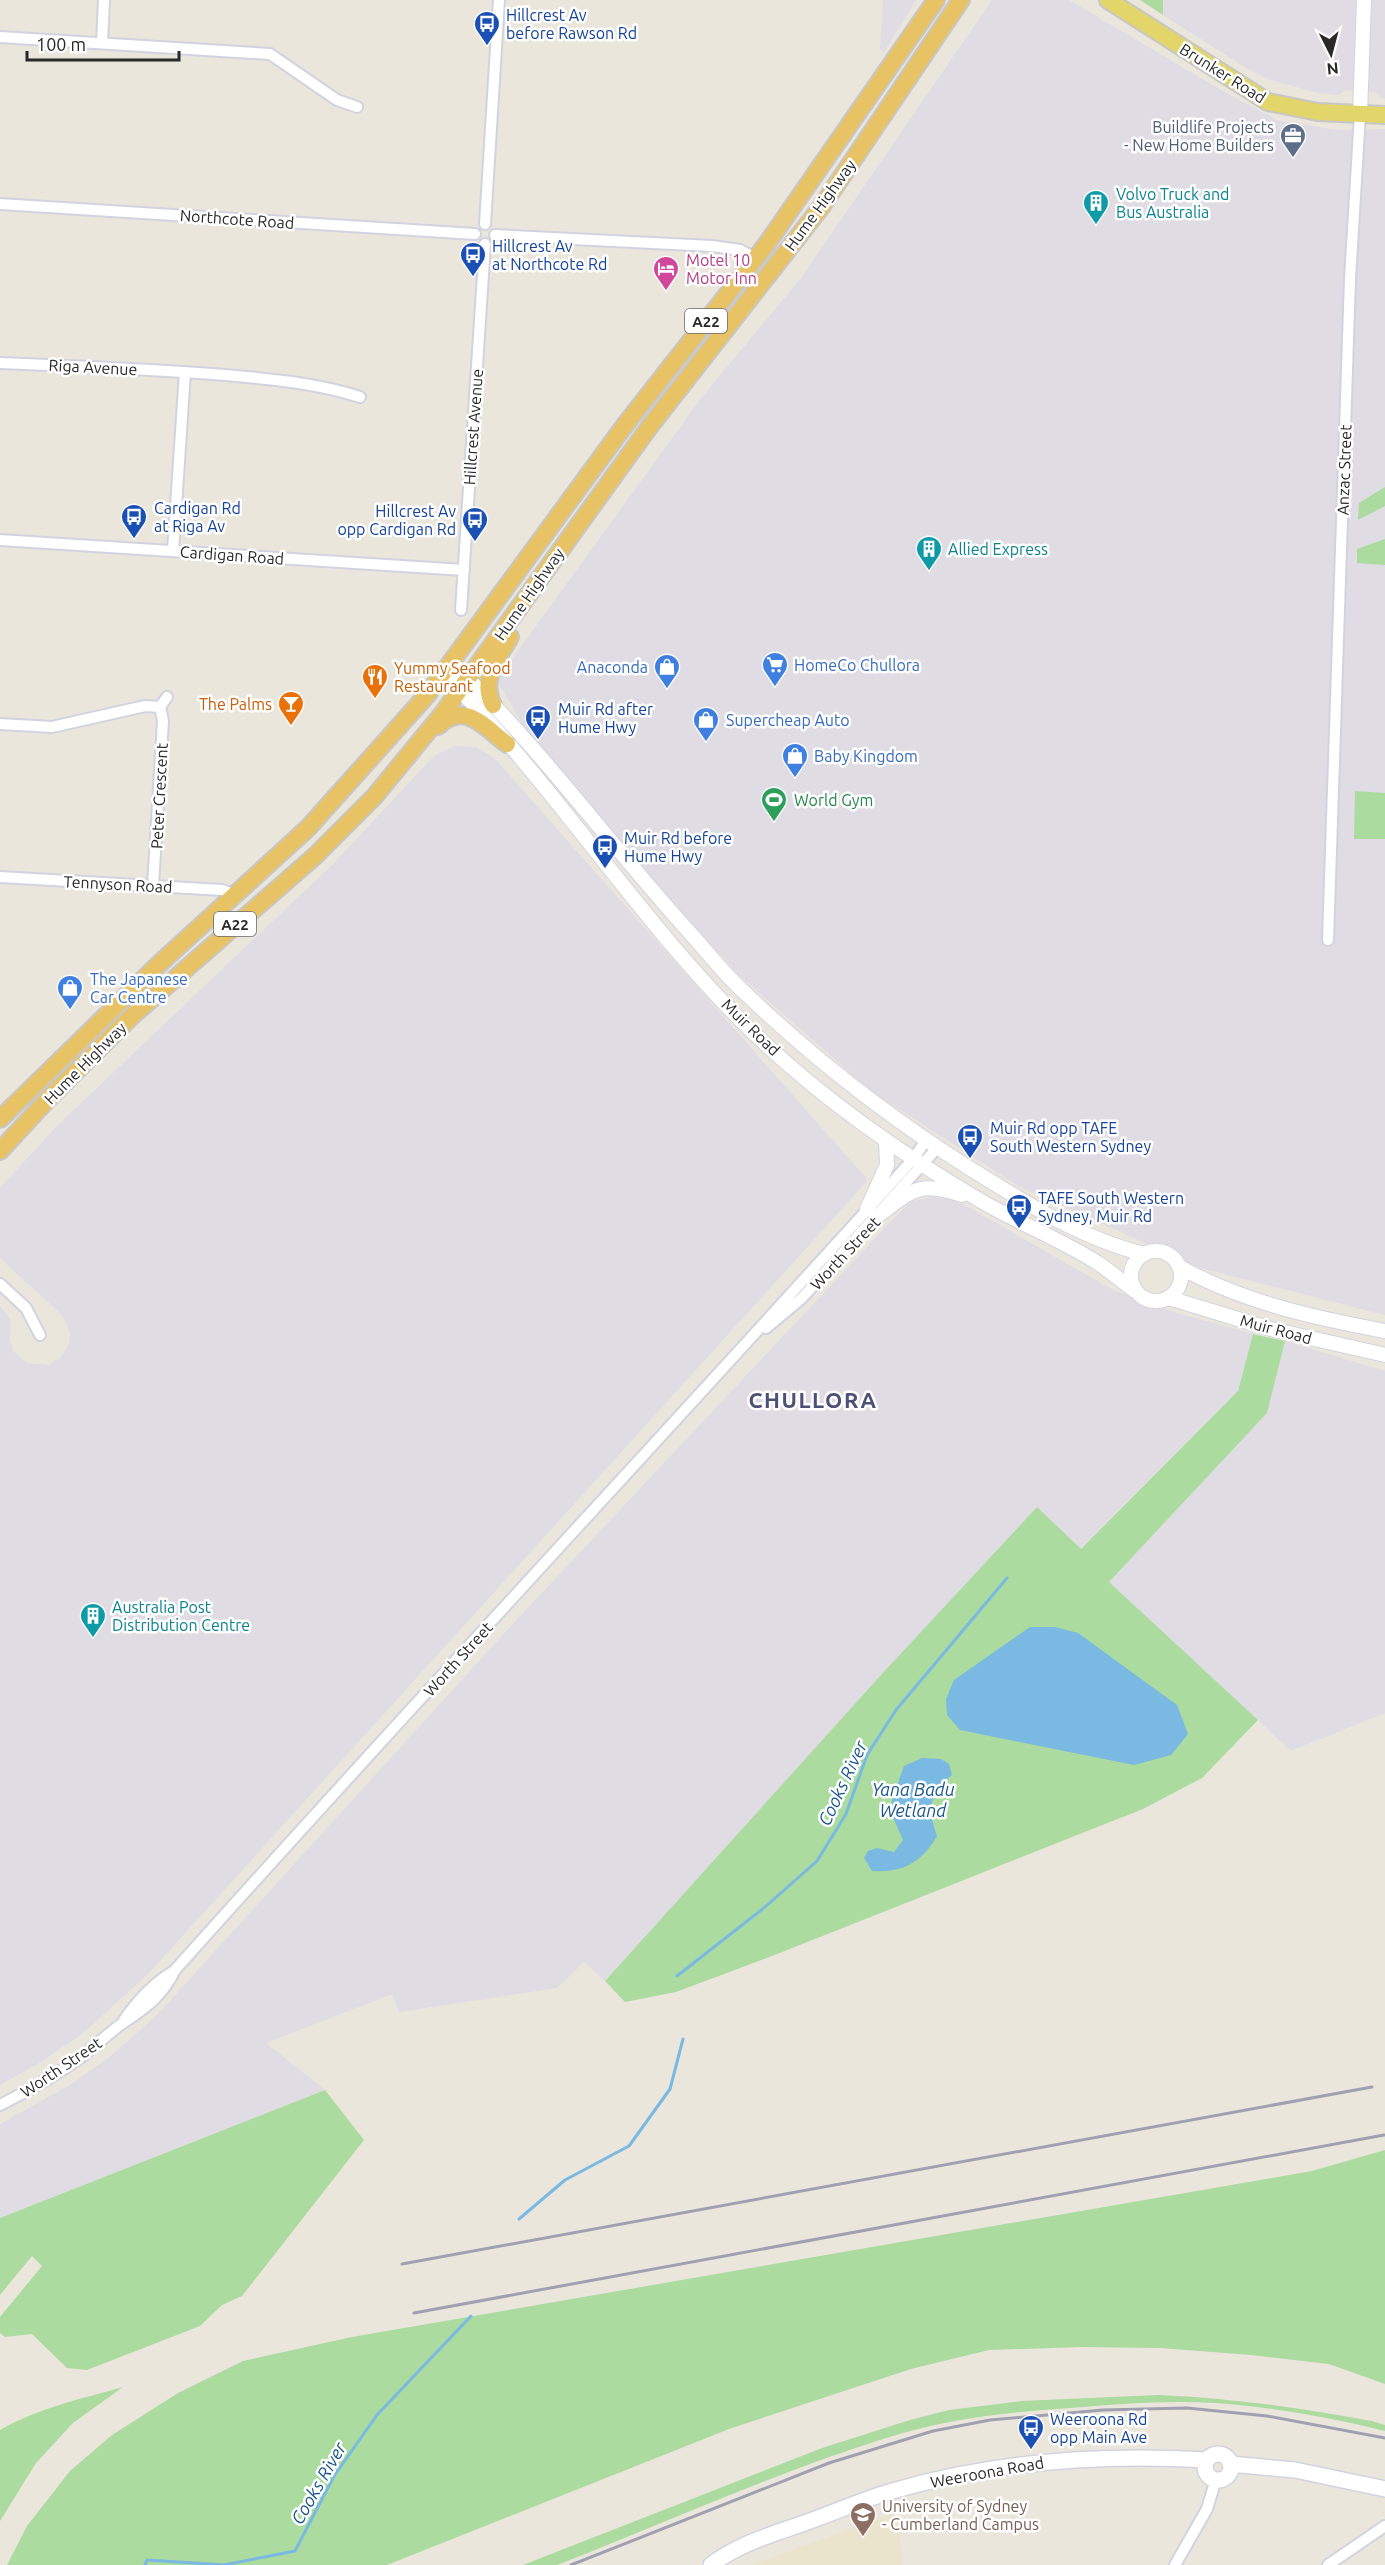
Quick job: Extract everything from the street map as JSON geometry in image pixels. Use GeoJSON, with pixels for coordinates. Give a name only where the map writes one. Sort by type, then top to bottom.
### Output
{"type":"FeatureCollection","features":[{"type":"Feature","properties":{"kind":"highway","name":"Hume Highway"},"geometry":{"type":"LineString","coordinates":[[0,1119],[150,973],[308,828],[448,668],[625,425],[755,258],[864,106],[936,0]]}},
{"type":"Feature","properties":{"kind":"highway","name":"Hume Highway"},"geometry":{"type":"LineString","coordinates":[[0,1151],[47,1100],[132,1016],[315,856],[374,797],[464,684],[650,426],[822,206],[961,0]]}},
{"type":"Feature","properties":{"kind":"highway"},"geometry":{"type":"LineString","coordinates":[[493,705],[486,688],[490,675],[540,578]]}},
{"type":"Feature","properties":{"kind":"highway"},"geometry":{"type":"LineString","coordinates":[[419,743],[442,722],[452,716],[462,714],[474,718],[507,744]]}},
{"type":"Feature","properties":{"kind":"main road","name":"Brunker Road"},"geometry":{"type":"LineString","coordinates":[[1108,0],[1268,102],[1318,112],[1385,115]]}},
{"type":"Feature","properties":{"kind":"main road"},"geometry":{"type":"LineString","coordinates":[[1218,2454],[1227,2458],[1230,2464],[1229,2474],[1216,2480],[1209,2477],[1205,2471],[1207,2460],[1218,2454]]}},
{"type":"Feature","properties":{"kind":"main road","name":"Weeroona Road"},"geometry":{"type":"LineString","coordinates":[[711,2565],[751,2543],[850,2506],[895,2490],[953,2476],[1009,2465],[1073,2459],[1135,2457],[1207,2460]]}},
{"type":"Feature","properties":{"kind":"main road"},"geometry":{"type":"LineString","coordinates":[[1230,2464],[1295,2470],[1385,2489]]}},
{"type":"Feature","properties":{"kind":"street"},"geometry":{"type":"LineString","coordinates":[[102,43],[104,0]]}},
{"type":"Feature","properties":{"kind":"street"},"geometry":{"type":"LineString","coordinates":[[485,224],[499,0]]}},
{"type":"Feature","properties":{"kind":"street","name":"Anzac Street"},"geometry":{"type":"LineString","coordinates":[[1328,940],[1350,298],[1364,0]]}},
{"type":"Feature","properties":{"kind":"street"},"geometry":{"type":"LineString","coordinates":[[0,38],[270,54],[337,100],[357,107]]}},
{"type":"Feature","properties":{"kind":"street","name":"Northcote Road"},"geometry":{"type":"LineString","coordinates":[[0,204],[475,234]]}},
{"type":"Feature","properties":{"kind":"street"},"geometry":{"type":"LineString","coordinates":[[485,224],[493,228],[495,235],[493,240],[484,244],[478,242],[475,234],[477,228],[485,224]]}},
{"type":"Feature","properties":{"kind":"street"},"geometry":{"type":"LineString","coordinates":[[495,235],[712,246],[740,250],[755,258]]}},
{"type":"Feature","properties":{"kind":"street","name":"Hillcrest Avenue"},"geometry":{"type":"LineString","coordinates":[[461,610],[484,244]]}},
{"type":"Feature","properties":{"kind":"street","name":"Riga Avenue"},"geometry":{"type":"LineString","coordinates":[[0,363],[185,372],[286,381],[327,387],[360,397]]}},
{"type":"Feature","properties":{"kind":"street"},"geometry":{"type":"LineString","coordinates":[[173,551],[185,372]]}},
{"type":"Feature","properties":{"kind":"street","name":"Cardigan Road"},"geometry":{"type":"LineString","coordinates":[[0,540],[464,570]]}},
{"type":"Feature","properties":{"kind":"street","name":"Muir Road"},"geometry":{"type":"LineString","coordinates":[[448,668],[464,684],[493,705],[645,884],[743,992],[829,1068],[884,1112],[932,1144],[1067,1224],[1124,1249],[1144,1254]]}},
{"type":"Feature","properties":{"kind":"street","name":"Muir Road"},"geometry":{"type":"LineString","coordinates":[[464,684],[507,744],[575,823],[660,933],[762,1040],[804,1077],[886,1140],[982,1201],[1093,1260],[1135,1291]]}},
{"type":"Feature","properties":{"kind":"street"},"geometry":{"type":"LineString","coordinates":[[0,724],[52,727],[145,706],[160,707],[167,697]]}},
{"type":"Feature","properties":{"kind":"street","name":"Peter Crescent"},"geometry":{"type":"LineString","coordinates":[[153,886],[163,721],[160,707]]}},
{"type":"Feature","properties":{"kind":"street","name":"Tennyson Road"},"geometry":{"type":"LineString","coordinates":[[0,877],[222,890],[236,895]]}},
{"type":"Feature","properties":{"kind":"street"},"geometry":{"type":"LineString","coordinates":[[874,1212],[887,1165],[886,1140]]}},
{"type":"Feature","properties":{"kind":"street","name":"Worth Street"},"geometry":{"type":"LineString","coordinates":[[0,2105],[31,2090],[61,2071],[121,2025],[135,2004],[159,1979],[175,1970],[743,1348],[802,1299],[932,1144]]}},
{"type":"Feature","properties":{"kind":"street"},"geometry":{"type":"LineString","coordinates":[[874,1212],[910,1192],[925,1187],[938,1187],[982,1201]]}},
{"type":"Feature","properties":{"kind":"street"},"geometry":{"type":"LineString","coordinates":[[1151,1251],[1166,1253],[1172,1256],[1180,1267],[1179,1288],[1169,1298],[1155,1302],[1135,1291],[1131,1275],[1133,1266],[1144,1254],[1151,1251]]}},
{"type":"Feature","properties":{"kind":"street","name":"Muir Road"},"geometry":{"type":"LineString","coordinates":[[1180,1267],[1210,1284],[1272,1305],[1385,1331]]}},
{"type":"Feature","properties":{"kind":"street"},"geometry":{"type":"LineString","coordinates":[[0,1284],[26,1308],[40,1335]]}},
{"type":"Feature","properties":{"kind":"street","name":"Muir Road"},"geometry":{"type":"LineString","coordinates":[[1169,1298],[1271,1329],[1385,1354]]}},
{"type":"Feature","properties":{"kind":"street"},"geometry":{"type":"LineString","coordinates":[[1175,2565],[1207,2509],[1216,2480]]}},
{"type":"Feature","properties":{"kind":"street"},"geometry":{"type":"LineString","coordinates":[[1329,2565],[1385,2526]]}},
{"type":"Feature","properties":{"kind":"shaded area"},"geometry":{"type":"Polygon","coordinates":[[[883,0],[916,0],[884,52],[880,49],[883,0]]]}},
{"type":"Feature","properties":{"kind":"shaded area"},"geometry":{"type":"Polygon","coordinates":[[[992,0],[1069,0],[1221,90],[1277,120],[1336,130],[1385,129],[1385,1315],[1201,1268],[1020,1187],[871,1091],[739,975],[533,743],[497,680],[699,401],[801,278],[992,0]]]}},
{"type":"Feature","properties":{"kind":"shaded area"},"geometry":{"type":"Polygon","coordinates":[[[1163,0],[1385,0],[1385,98],[1381,98],[1376,92],[1346,90],[1339,95],[1317,93],[1268,79],[1248,69],[1163,15],[1163,0]]]}},
{"type":"Feature","properties":{"kind":"shaded area"},"geometry":{"type":"Polygon","coordinates":[[[455,746],[477,747],[496,760],[868,1180],[148,1974],[82,2034],[36,2065],[0,2085],[0,1306],[10,1319],[10,1340],[13,1351],[27,1363],[48,1365],[60,1358],[69,1344],[70,1332],[62,1315],[0,1258],[0,1188],[57,1126],[333,864],[434,756],[455,746]]]}},
{"type":"Feature","properties":{"kind":"shaded area"},"geometry":{"type":"Polygon","coordinates":[[[932,1197],[954,1199],[1115,1291],[1177,1313],[1253,1334],[1238,1391],[1080,1549],[1037,1507],[880,1676],[605,1981],[584,1962],[557,1988],[399,2012],[392,1994],[266,2043],[325,2090],[0,2218],[0,2124],[70,2085],[111,2056],[156,2016],[509,1628],[896,1216],[912,1201],[932,1197]]]}},
{"type":"Feature","properties":{"kind":"shaded area"},"geometry":{"type":"Polygon","coordinates":[[[1285,1341],[1385,1371],[1385,1713],[1291,1751],[1109,1582],[1267,1413],[1285,1341]]]}},
{"type":"Feature","properties":{"kind":"shaded area","name":"University of Sydney - Cumberland Campus"},"geometry":{"type":"Polygon","coordinates":[[[898,2511],[902,2565],[752,2565],[898,2511]]]}},
{"type":"Feature","properties":{"kind":"green space"},"geometry":{"type":"Polygon","coordinates":[[[1140,0],[1163,0],[1163,15],[1140,0]]]}},
{"type":"Feature","properties":{"kind":"green space"},"geometry":{"type":"Polygon","coordinates":[[[1385,487],[1385,506],[1358,520],[1359,503],[1385,487]]]}},
{"type":"Feature","properties":{"kind":"green space"},"geometry":{"type":"Polygon","coordinates":[[[1385,539],[1385,565],[1357,563],[1357,549],[1385,539]]]}},
{"type":"Feature","properties":{"kind":"green space"},"geometry":{"type":"Polygon","coordinates":[[[1355,791],[1385,793],[1385,839],[1354,839],[1355,791]]]}},
{"type":"Feature","properties":{"kind":"green space"},"geometry":{"type":"Polygon","coordinates":[[[1253,1334],[1285,1341],[1267,1413],[1109,1582],[1258,1720],[1202,1778],[1143,1809],[676,1992],[625,2002],[605,1981],[880,1676],[1037,1507],[1081,1549],[1238,1391],[1253,1334]]]}},
{"type":"Feature","properties":{"kind":"green space"},"geometry":{"type":"Polygon","coordinates":[[[325,2090],[364,2140],[242,2296],[222,2305],[200,2326],[87,2370],[67,2368],[32,2334],[5,2337],[0,2333],[0,2317],[42,2266],[32,2256],[0,2295],[0,2218],[325,2090]]]}},
{"type":"Feature","properties":{"kind":"green space"},"geometry":{"type":"Polygon","coordinates":[[[1385,2150],[1385,2384],[1329,2364],[1251,2355],[1161,2348],[1082,2347],[989,2350],[911,2369],[729,2429],[387,2565],[7,2565],[27,2526],[70,2471],[112,2435],[178,2393],[243,2361],[352,2337],[1312,2171],[1385,2150]]]}},
{"type":"Feature","properties":{"kind":"green space"},"geometry":{"type":"Polygon","coordinates":[[[123,2387],[73,2423],[36,2463],[0,2521],[0,2430],[45,2410],[123,2387]]]}},
{"type":"Feature","properties":{"kind":"green space"},"geometry":{"type":"Polygon","coordinates":[[[1158,2395],[1239,2401],[1319,2412],[1372,2421],[1385,2425],[1385,2431],[1279,2410],[1197,2402],[1106,2405],[975,2418],[906,2432],[842,2453],[760,2483],[557,2565],[523,2565],[822,2448],[910,2420],[949,2410],[1021,2401],[1158,2395]]]}},
{"type":"Feature","properties":{"kind":"water"},"geometry":{"type":"Polygon","coordinates":[[[1030,1627],[1055,1627],[1078,1633],[1177,1705],[1188,1734],[1171,1755],[1134,1765],[960,1730],[947,1715],[946,1699],[954,1680],[1030,1627]]]}},
{"type":"Feature","properties":{"kind":"water","name":"Yana Badu Wetland"},"geometry":{"type":"Polygon","coordinates":[[[922,1758],[941,1759],[949,1764],[952,1775],[939,1788],[932,1802],[932,1818],[937,1836],[925,1853],[910,1864],[893,1870],[872,1871],[864,1858],[868,1851],[877,1848],[894,1852],[903,1840],[892,1815],[892,1800],[904,1766],[922,1758]]]}},
{"type":"Feature","properties":{"kind":"waterway","name":"Cooks River"},"geometry":{"type":"LineString","coordinates":[[677,1976],[765,1907],[817,1861],[846,1814],[867,1755],[896,1710],[1007,1578]]}},
{"type":"Feature","properties":{"kind":"waterway","name":"Cooks River"},"geometry":{"type":"LineString","coordinates":[[519,2219],[565,2180],[629,2146],[670,2089],[683,2039]]}},
{"type":"Feature","properties":{"kind":"waterway","name":"Cooks River"},"geometry":{"type":"LineString","coordinates":[[145,2565],[147,2560],[224,2565],[295,2551],[334,2476],[377,2415],[471,2316]]}},
{"type":"Feature","properties":{"kind":"railway"},"geometry":{"type":"LineString","coordinates":[[402,2264],[1372,2087]]}},
{"type":"Feature","properties":{"kind":"railway"},"geometry":{"type":"LineString","coordinates":[[414,2313],[1384,2135]]}},
{"type":"Feature","properties":{"kind":"railway"},"geometry":{"type":"LineString","coordinates":[[571,2565],[829,2463],[933,2431],[990,2420],[1103,2410],[1187,2408],[1267,2416],[1385,2438]]}},
{"type":"Feature","properties":{"kind":"place","name":"Hillcrest Av before Rawson Rd"},"geometry":{"type":"Point","coordinates":[487,47]}},
{"type":"Feature","properties":{"kind":"place","name":"Buildlife Projects - New Home Builders"},"geometry":{"type":"Point","coordinates":[1293,159]}},
{"type":"Feature","properties":{"kind":"place","name":"Volvo Truck and Bus Australia"},"geometry":{"type":"Point","coordinates":[1096,226]}},
{"type":"Feature","properties":{"kind":"place","name":"Hillcrest Av at Northcote Rd"},"geometry":{"type":"Point","coordinates":[473,278]}},
{"type":"Feature","properties":{"kind":"place","name":"Motel 10 Motor Inn"},"geometry":{"type":"Point","coordinates":[666,292]}},
{"type":"Feature","properties":{"kind":"place","name":"Cardigan Rd at Riga Av"},"geometry":{"type":"Point","coordinates":[134,540]}},
{"type":"Feature","properties":{"kind":"place","name":"Hillcrest Av opp Cardigan Rd"},"geometry":{"type":"Point","coordinates":[475,543]}},
{"type":"Feature","properties":{"kind":"place","name":"Allied Express"},"geometry":{"type":"Point","coordinates":[929,572]}},
{"type":"Feature","properties":{"kind":"place","name":"HomeCo Chullora"},"geometry":{"type":"Point","coordinates":[775,688]}},
{"type":"Feature","properties":{"kind":"place","name":"Anaconda"},"geometry":{"type":"Point","coordinates":[667,690]}},
{"type":"Feature","properties":{"kind":"place","name":"Yummy Seafood Restaurant"},"geometry":{"type":"Point","coordinates":[375,700]}},
{"type":"Feature","properties":{"kind":"place","name":"The Palms"},"geometry":{"type":"Point","coordinates":[291,727]}},
{"type":"Feature","properties":{"kind":"place","name":"Muir Rd after Hume Hwy"},"geometry":{"type":"Point","coordinates":[538,741]}},
{"type":"Feature","properties":{"kind":"place","name":"Supercheap Auto"},"geometry":{"type":"Point","coordinates":[706,743]}},
{"type":"Feature","properties":{"kind":"place","name":"Baby Kingdom"},"geometry":{"type":"Point","coordinates":[795,779]}},
{"type":"Feature","properties":{"kind":"place","name":"World Gym"},"geometry":{"type":"Point","coordinates":[774,823]}},
{"type":"Feature","properties":{"kind":"place","name":"Muir Rd before Hume Hwy"},"geometry":{"type":"Point","coordinates":[605,870]}},
{"type":"Feature","properties":{"kind":"place","name":"The Japanese Car Centre"},"geometry":{"type":"Point","coordinates":[70,1011]}},
{"type":"Feature","properties":{"kind":"place","name":"Muir Rd opp TAFE South Western Sydney"},"geometry":{"type":"Point","coordinates":[970,1160]}},
{"type":"Feature","properties":{"kind":"place","name":"TAFE South Western Sydney, Muir Rd"},"geometry":{"type":"Point","coordinates":[1019,1230]}},
{"type":"Feature","properties":{"kind":"place","name":"Australia Post Distribution Centre"},"geometry":{"type":"Point","coordinates":[93,1639]}},
{"type":"Feature","properties":{"kind":"place","name":"Weeroona Rd opp Main Ave"},"geometry":{"type":"Point","coordinates":[1031,2451]}},
{"type":"Feature","properties":{"kind":"place","name":"University of Sydney - Cumberland Campus"},"geometry":{"type":"Point","coordinates":[863,2538]}},
{"type":"Feature","properties":{"kind":"district","name":"CHULLORA"},"geometry":{"type":"Point","coordinates":[813,1399]}}]}
